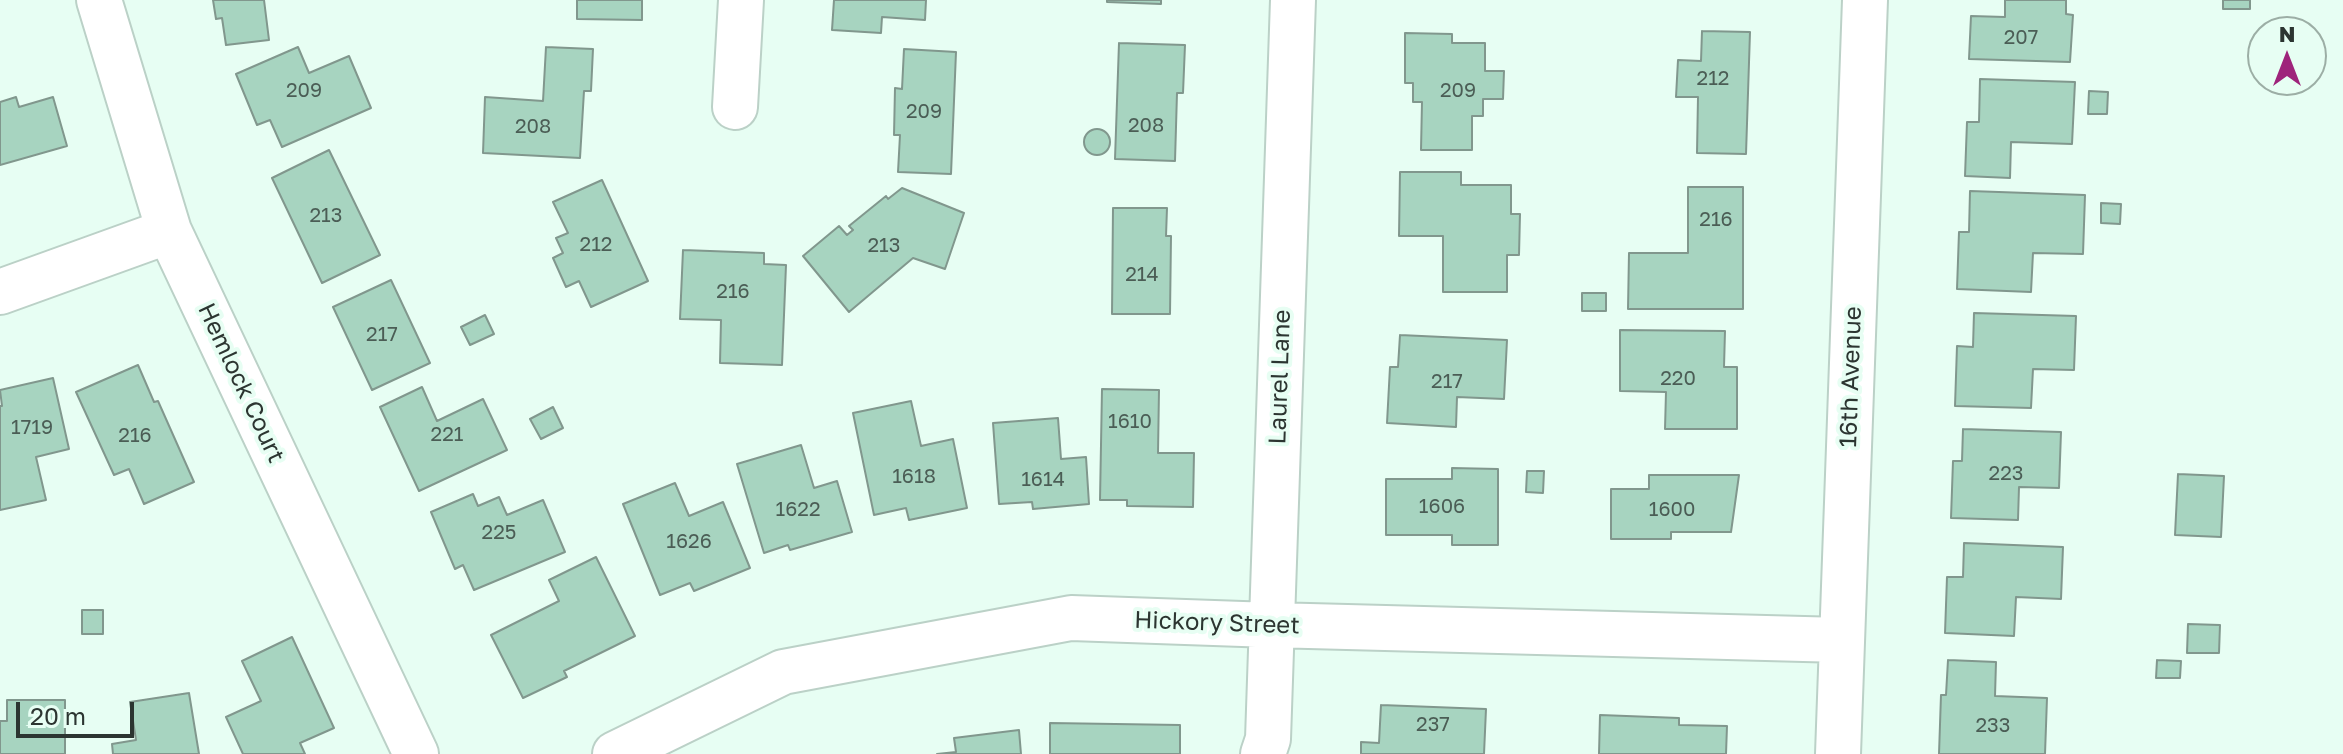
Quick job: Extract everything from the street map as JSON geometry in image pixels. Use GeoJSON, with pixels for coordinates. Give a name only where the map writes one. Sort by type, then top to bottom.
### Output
{"type":"FeatureCollection","features":[{"type":"Feature","properties":{"kind":"street","name":"Hemlock Court"},"geometry":{"type":"LineString","coordinates":[[99,0],[169,231],[416,754]]}},
{"type":"Feature","properties":{"kind":"street"},"geometry":{"type":"LineString","coordinates":[[735,107],[741,0]]}},
{"type":"Feature","properties":{"kind":"street","name":"Laurel Lane"},"geometry":{"type":"LineString","coordinates":[[1263,754],[1268,739],[1293,0]]}},
{"type":"Feature","properties":{"kind":"street","name":"16th Avenue"},"geometry":{"type":"LineString","coordinates":[[1838,754],[1865,0]]}},
{"type":"Feature","properties":{"kind":"street"},"geometry":{"type":"LineString","coordinates":[[0,292],[169,231]]}},
{"type":"Feature","properties":{"kind":"street","name":"Hickory Street"},"geometry":{"type":"LineString","coordinates":[[615,754],[783,672],[1071,618],[1842,640]]}},
{"type":"Feature","properties":{"kind":"building"},"geometry":{"type":"Polygon","coordinates":[[[213,0],[264,0],[269,40],[226,45],[222,18],[216,19],[213,0]]]}},
{"type":"Feature","properties":{"kind":"building"},"geometry":{"type":"Polygon","coordinates":[[[577,0],[642,0],[642,20],[577,19],[577,0]]]}},
{"type":"Feature","properties":{"kind":"building"},"geometry":{"type":"Polygon","coordinates":[[[834,0],[926,0],[925,20],[882,17],[881,33],[832,30],[834,0]]]}},
{"type":"Feature","properties":{"kind":"building"},"geometry":{"type":"Polygon","coordinates":[[[1161,0],[1161,4],[1107,2],[1161,0]]]}},
{"type":"Feature","properties":{"kind":"building"},"geometry":{"type":"Polygon","coordinates":[[[2005,0],[2066,0],[2066,14],[2073,15],[2070,62],[1969,59],[1971,16],[2005,17],[2005,0]]]}},
{"type":"Feature","properties":{"kind":"building"},"geometry":{"type":"Polygon","coordinates":[[[2223,0],[2250,0],[2250,9],[2223,9],[2223,0]]]}},
{"type":"Feature","properties":{"kind":"building"},"geometry":{"type":"Polygon","coordinates":[[[1702,31],[1750,32],[1746,154],[1697,153],[1698,97],[1676,97],[1678,60],[1701,61],[1702,31]]]}},
{"type":"Feature","properties":{"kind":"building"},"geometry":{"type":"Polygon","coordinates":[[[1405,33],[1452,34],[1452,43],[1485,43],[1485,71],[1504,71],[1503,99],[1483,99],[1483,116],[1472,116],[1472,150],[1421,150],[1422,102],[1413,102],[1413,83],[1405,83],[1405,33]]]}},
{"type":"Feature","properties":{"kind":"building"},"geometry":{"type":"Polygon","coordinates":[[[1119,43],[1185,45],[1183,93],[1177,93],[1175,161],[1115,159],[1119,43]]]}},
{"type":"Feature","properties":{"kind":"building"},"geometry":{"type":"Polygon","coordinates":[[[298,47],[309,73],[349,56],[371,108],[282,147],[270,120],[257,125],[236,74],[298,47]]]}},
{"type":"Feature","properties":{"kind":"building"},"geometry":{"type":"Polygon","coordinates":[[[546,47],[593,49],[591,91],[584,91],[580,158],[483,153],[485,97],[543,101],[546,47]]]}},
{"type":"Feature","properties":{"kind":"building"},"geometry":{"type":"Polygon","coordinates":[[[904,49],[956,52],[951,174],[898,172],[900,135],[894,135],[895,88],[902,89],[904,49]]]}},
{"type":"Feature","properties":{"kind":"building"},"geometry":{"type":"Polygon","coordinates":[[[1980,79],[2075,82],[2072,144],[2011,142],[2010,178],[1965,176],[1967,122],[1979,122],[1980,79]]]}},
{"type":"Feature","properties":{"kind":"building"},"geometry":{"type":"Polygon","coordinates":[[[2089,91],[2108,92],[2107,114],[2088,114],[2089,91]]]}},
{"type":"Feature","properties":{"kind":"building"},"geometry":{"type":"Polygon","coordinates":[[[16,97],[19,107],[53,97],[67,146],[0,165],[0,102],[16,97]]]}},
{"type":"Feature","properties":{"kind":"building"},"geometry":{"type":"Polygon","coordinates":[[[1097,129],[1106,133],[1110,142],[1106,151],[1097,155],[1088,151],[1084,142],[1088,133],[1097,129]]]}},
{"type":"Feature","properties":{"kind":"building"},"geometry":{"type":"Polygon","coordinates":[[[329,150],[380,255],[322,283],[272,178],[329,150]]]}},
{"type":"Feature","properties":{"kind":"building"},"geometry":{"type":"Polygon","coordinates":[[[1400,172],[1461,172],[1461,185],[1511,185],[1511,214],[1520,214],[1519,255],[1507,255],[1507,292],[1443,292],[1443,236],[1399,236],[1400,172]]]}},
{"type":"Feature","properties":{"kind":"building"},"geometry":{"type":"Polygon","coordinates":[[[602,180],[648,281],[591,307],[579,281],[566,287],[553,258],[563,253],[556,238],[568,233],[553,202],[602,180]]]}},
{"type":"Feature","properties":{"kind":"building"},"geometry":{"type":"Polygon","coordinates":[[[1688,187],[1743,187],[1743,309],[1628,309],[1629,253],[1688,253],[1688,187]]]}},
{"type":"Feature","properties":{"kind":"building"},"geometry":{"type":"Polygon","coordinates":[[[902,188],[964,213],[945,269],[913,258],[849,312],[803,256],[839,226],[847,235],[853,230],[849,226],[886,196],[888,199],[902,188]]]}},
{"type":"Feature","properties":{"kind":"building"},"geometry":{"type":"Polygon","coordinates":[[[1970,191],[2085,195],[2083,254],[2033,253],[2031,292],[1957,289],[1959,232],[1969,232],[1970,191]]]}},
{"type":"Feature","properties":{"kind":"building"},"geometry":{"type":"Polygon","coordinates":[[[2101,203],[2121,204],[2120,224],[2101,223],[2101,203]]]}},
{"type":"Feature","properties":{"kind":"building"},"geometry":{"type":"Polygon","coordinates":[[[1113,208],[1167,208],[1166,236],[1171,236],[1170,314],[1112,314],[1113,208]]]}},
{"type":"Feature","properties":{"kind":"building"},"geometry":{"type":"Polygon","coordinates":[[[683,250],[764,253],[764,264],[786,265],[782,365],[720,363],[721,320],[680,319],[683,250]]]}},
{"type":"Feature","properties":{"kind":"building"},"geometry":{"type":"Polygon","coordinates":[[[391,280],[430,363],[372,390],[333,307],[391,280]]]}},
{"type":"Feature","properties":{"kind":"building"},"geometry":{"type":"Polygon","coordinates":[[[1582,293],[1606,293],[1606,311],[1582,311],[1582,293]]]}},
{"type":"Feature","properties":{"kind":"building"},"geometry":{"type":"Polygon","coordinates":[[[1974,313],[2076,316],[2074,370],[2033,369],[2031,408],[1955,406],[1957,346],[1973,347],[1974,313]]]}},
{"type":"Feature","properties":{"kind":"building"},"geometry":{"type":"Polygon","coordinates":[[[485,315],[494,334],[470,345],[461,327],[485,315]]]}},
{"type":"Feature","properties":{"kind":"building"},"geometry":{"type":"Polygon","coordinates":[[[1620,330],[1725,331],[1724,367],[1737,367],[1737,429],[1665,429],[1666,392],[1620,391],[1620,330]]]}},
{"type":"Feature","properties":{"kind":"building"},"geometry":{"type":"Polygon","coordinates":[[[1400,335],[1507,340],[1504,399],[1457,397],[1456,427],[1387,423],[1390,367],[1398,367],[1400,335]]]}},
{"type":"Feature","properties":{"kind":"building"},"geometry":{"type":"Polygon","coordinates":[[[138,365],[154,402],[158,401],[194,482],[144,504],[129,469],[114,475],[76,392],[138,365]]]}},
{"type":"Feature","properties":{"kind":"building"},"geometry":{"type":"Polygon","coordinates":[[[53,378],[69,449],[36,457],[46,500],[0,510],[0,390],[53,378]]]}},
{"type":"Feature","properties":{"kind":"building"},"geometry":{"type":"Polygon","coordinates":[[[422,387],[437,421],[483,399],[507,450],[419,491],[380,407],[422,387]]]}},
{"type":"Feature","properties":{"kind":"building"},"geometry":{"type":"Polygon","coordinates":[[[1102,389],[1159,390],[1158,453],[1194,453],[1193,507],[1127,506],[1127,500],[1100,500],[1102,389]]]}},
{"type":"Feature","properties":{"kind":"building"},"geometry":{"type":"Polygon","coordinates":[[[911,401],[921,446],[953,439],[967,508],[909,520],[906,508],[874,515],[853,413],[911,401]]]}},
{"type":"Feature","properties":{"kind":"building"},"geometry":{"type":"Polygon","coordinates":[[[553,407],[563,428],[541,439],[530,419],[553,407]]]}},
{"type":"Feature","properties":{"kind":"building"},"geometry":{"type":"Polygon","coordinates":[[[1058,418],[1061,459],[1086,457],[1089,504],[1033,509],[1032,502],[999,504],[993,423],[1058,418]]]}},
{"type":"Feature","properties":{"kind":"building"},"geometry":{"type":"Polygon","coordinates":[[[1963,429],[2061,432],[2059,488],[2019,487],[2018,520],[1951,518],[1953,461],[1962,461],[1963,429]]]}},
{"type":"Feature","properties":{"kind":"building"},"geometry":{"type":"Polygon","coordinates":[[[801,445],[814,488],[837,481],[852,532],[790,550],[788,545],[764,553],[737,464],[801,445]]]}},
{"type":"Feature","properties":{"kind":"building"},"geometry":{"type":"Polygon","coordinates":[[[1452,468],[1498,469],[1498,545],[1452,545],[1452,535],[1386,535],[1386,479],[1452,479],[1452,468]]]}},
{"type":"Feature","properties":{"kind":"building"},"geometry":{"type":"Polygon","coordinates":[[[1527,471],[1544,471],[1543,493],[1526,492],[1527,471]]]}},
{"type":"Feature","properties":{"kind":"building"},"geometry":{"type":"Polygon","coordinates":[[[2178,474],[2224,476],[2221,537],[2175,535],[2178,474]]]}},
{"type":"Feature","properties":{"kind":"building"},"geometry":{"type":"Polygon","coordinates":[[[1649,475],[1739,475],[1731,532],[1671,532],[1671,539],[1611,539],[1611,489],[1649,489],[1649,475]]]}},
{"type":"Feature","properties":{"kind":"building"},"geometry":{"type":"Polygon","coordinates":[[[675,483],[689,516],[723,502],[750,568],[694,591],[690,583],[660,595],[623,504],[675,483]]]}},
{"type":"Feature","properties":{"kind":"building"},"geometry":{"type":"Polygon","coordinates":[[[473,494],[478,506],[499,497],[507,515],[543,500],[565,552],[474,590],[463,565],[455,569],[431,512],[473,494]]]}},
{"type":"Feature","properties":{"kind":"building"},"geometry":{"type":"Polygon","coordinates":[[[1964,543],[2063,547],[2061,599],[2016,597],[2014,636],[1945,633],[1947,577],[1963,577],[1964,543]]]}},
{"type":"Feature","properties":{"kind":"building"},"geometry":{"type":"Polygon","coordinates":[[[596,557],[635,636],[564,671],[567,677],[523,698],[491,635],[559,601],[549,580],[596,557]]]}},
{"type":"Feature","properties":{"kind":"building"},"geometry":{"type":"Polygon","coordinates":[[[82,610],[103,610],[103,634],[82,634],[82,610]]]}},
{"type":"Feature","properties":{"kind":"building"},"geometry":{"type":"Polygon","coordinates":[[[2188,624],[2220,625],[2219,653],[2187,653],[2188,624]]]}},
{"type":"Feature","properties":{"kind":"building"},"geometry":{"type":"Polygon","coordinates":[[[292,637],[334,728],[300,743],[305,754],[243,754],[226,717],[261,701],[242,661],[292,637]]]}},
{"type":"Feature","properties":{"kind":"building"},"geometry":{"type":"Polygon","coordinates":[[[1948,660],[1996,662],[1995,696],[2047,698],[2045,754],[1939,754],[1941,695],[1946,695],[1948,660]]]}},
{"type":"Feature","properties":{"kind":"building"},"geometry":{"type":"Polygon","coordinates":[[[2157,660],[2181,661],[2180,678],[2156,678],[2157,660]]]}},
{"type":"Feature","properties":{"kind":"building"},"geometry":{"type":"Polygon","coordinates":[[[189,693],[199,754],[113,754],[112,744],[136,740],[130,702],[189,693]]]}},
{"type":"Feature","properties":{"kind":"building"},"geometry":{"type":"Polygon","coordinates":[[[7,700],[65,700],[65,754],[0,754],[0,721],[7,721],[7,700]]]}},
{"type":"Feature","properties":{"kind":"building"},"geometry":{"type":"Polygon","coordinates":[[[1381,705],[1486,709],[1484,754],[1361,754],[1361,742],[1379,743],[1381,705]]]}},
{"type":"Feature","properties":{"kind":"building"},"geometry":{"type":"Polygon","coordinates":[[[1600,715],[1679,718],[1679,725],[1727,726],[1726,754],[1599,754],[1600,715]]]}},
{"type":"Feature","properties":{"kind":"building"},"geometry":{"type":"Polygon","coordinates":[[[1050,723],[1180,725],[1180,754],[1050,754],[1050,723]]]}},
{"type":"Feature","properties":{"kind":"building"},"geometry":{"type":"Polygon","coordinates":[[[1019,730],[1021,754],[937,754],[956,752],[954,738],[1019,730]]]}}]}
